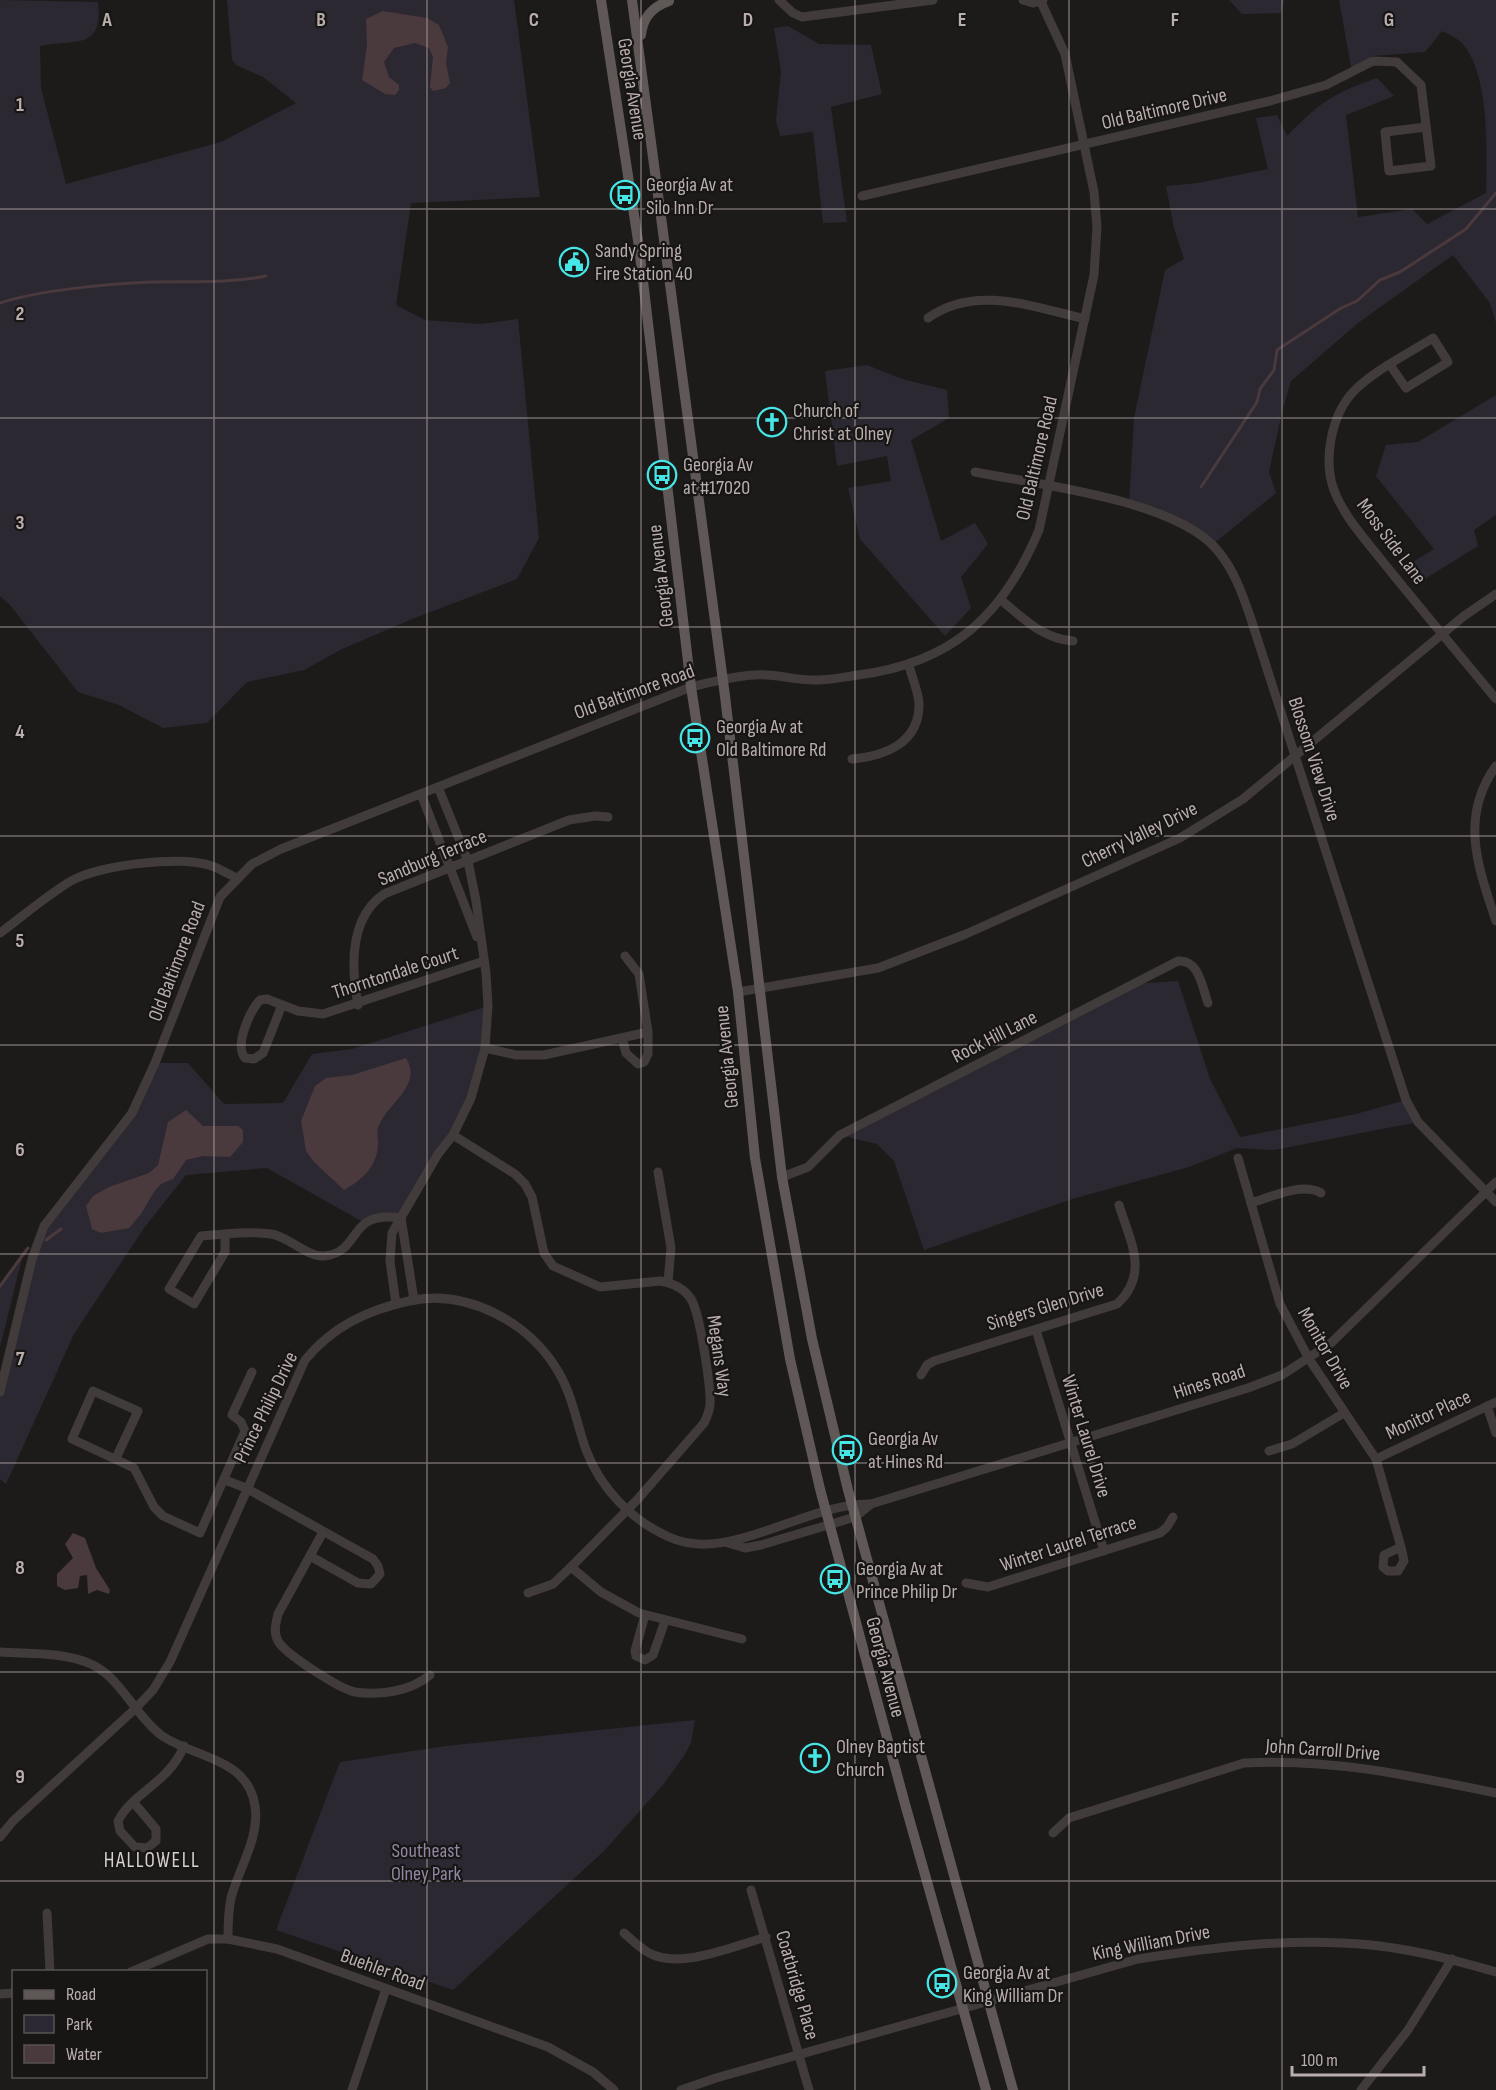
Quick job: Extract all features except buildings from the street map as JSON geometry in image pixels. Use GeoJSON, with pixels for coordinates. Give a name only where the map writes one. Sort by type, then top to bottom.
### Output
{"type":"FeatureCollection","features":[{"type":"Feature","properties":{"kind":"main road","name":"Georgia Avenue"},"geometry":{"type":"LineString","coordinates":[[601,0],[639,247],[691,687],[738,992],[755,1158],[790,1359],[830,1525],[986,2090]]}},
{"type":"Feature","properties":{"kind":"main road","name":"Georgia Avenue"},"geometry":{"type":"LineString","coordinates":[[632,0],[723,679],[782,1177],[812,1339],[851,1503],[1014,2090]]}},
{"type":"Feature","properties":{"kind":"main road"},"geometry":{"type":"LineString","coordinates":[[639,44],[642,23],[651,11],[671,0]]}},
{"type":"Feature","properties":{"kind":"street"},"geometry":{"type":"LineString","coordinates":[[779,0],[793,13],[802,17],[933,0]]}},
{"type":"Feature","properties":{"kind":"street"},"geometry":{"type":"LineString","coordinates":[[1023,0],[1033,3],[1042,1]]}},
{"type":"Feature","properties":{"kind":"street","name":"Old Baltimore Road"},"geometry":{"type":"LineString","coordinates":[[0,1392],[32,1258],[44,1226],[132,1113],[155,1063],[220,897],[252,864],[280,849],[691,687],[755,674],[818,681],[909,666],[953,645],[977,627],[1001,600],[1028,556],[1039,530],[1094,275],[1097,227],[1094,192],[1065,54],[1042,1]]}},
{"type":"Feature","properties":{"kind":"street","name":"Old Baltimore Drive"},"geometry":{"type":"LineString","coordinates":[[862,196],[1085,145],[1315,88],[1373,60],[1397,62],[1421,85],[1431,166],[1389,171],[1384,132],[1426,127]]}},
{"type":"Feature","properties":{"kind":"street"},"geometry":{"type":"LineString","coordinates":[[928,318],[956,302],[982,300],[1033,306],[1085,319]]}},
{"type":"Feature","properties":{"kind":"street","name":"Moss Side Lane"},"geometry":{"type":"LineString","coordinates":[[1390,365],[1407,388],[1448,362],[1433,338],[1390,365],[1353,392],[1334,430],[1328,470],[1334,492],[1352,522],[1442,636],[1496,699]]}},
{"type":"Feature","properties":{"kind":"street","name":"Blossom View Drive"},"geometry":{"type":"LineString","coordinates":[[975,472],[1129,504],[1176,519],[1192,527],[1218,550],[1237,580],[1251,616],[1406,1100],[1418,1122],[1496,1202]]}},
{"type":"Feature","properties":{"kind":"street","name":"Cherry Valley Drive"},"geometry":{"type":"LineString","coordinates":[[738,992],[878,968],[966,934],[1180,838],[1243,799],[1496,594]]}},
{"type":"Feature","properties":{"kind":"street"},"geometry":{"type":"LineString","coordinates":[[1001,600],[1040,632],[1058,640],[1073,641]]}},
{"type":"Feature","properties":{"kind":"street"},"geometry":{"type":"LineString","coordinates":[[852,759],[872,757],[891,751],[903,743],[914,728],[919,702],[909,666]]}},
{"type":"Feature","properties":{"kind":"street"},"geometry":{"type":"LineString","coordinates":[[1496,766],[1478,803],[1473,828],[1474,846],[1496,921]]}},
{"type":"Feature","properties":{"kind":"street"},"geometry":{"type":"LineString","coordinates":[[396,1304],[390,1245],[392,1233],[438,1154],[453,1135],[471,1098],[485,1048],[488,1006],[484,961],[468,861],[438,787]]}},
{"type":"Feature","properties":{"kind":"street"},"geometry":{"type":"LineString","coordinates":[[421,794],[481,943]]}},
{"type":"Feature","properties":{"kind":"street","name":"Sandburg Terrace"},"geometry":{"type":"LineString","coordinates":[[358,1005],[352,962],[359,929],[368,908],[384,894],[569,820],[595,816],[608,818]]}},
{"type":"Feature","properties":{"kind":"street"},"geometry":{"type":"LineString","coordinates":[[0,933],[71,881],[102,869],[134,863],[194,863],[210,865],[237,878]]}},
{"type":"Feature","properties":{"kind":"street"},"geometry":{"type":"LineString","coordinates":[[622,1038],[626,1053],[638,1064],[644,1062],[648,1054],[648,1032],[639,974],[625,956]]}},
{"type":"Feature","properties":{"kind":"street","name":"Rock Hill Lane"},"geometry":{"type":"LineString","coordinates":[[782,1177],[808,1167],[840,1135],[1178,961],[1187,960],[1193,964],[1208,1003]]}},
{"type":"Feature","properties":{"kind":"street","name":"Thorntondale Court"},"geometry":{"type":"LineString","coordinates":[[282,1005],[263,1053],[254,1059],[245,1058],[240,1051],[241,1044],[257,1003],[264,999],[282,1005],[298,1011],[323,1014],[358,1005],[484,961]]}},
{"type":"Feature","properties":{"kind":"street"},"geometry":{"type":"LineString","coordinates":[[485,1048],[516,1055],[544,1055],[648,1032]]}},
{"type":"Feature","properties":{"kind":"street"},"geometry":{"type":"LineString","coordinates":[[453,1135],[515,1173],[525,1184],[532,1197],[544,1253],[553,1266],[600,1287],[668,1282],[670,1248],[658,1172]]}},
{"type":"Feature","properties":{"kind":"street","name":"Monitor Drive"},"geometry":{"type":"LineString","coordinates":[[1239,1158],[1280,1304],[1309,1359],[1376,1459],[1401,1547]]}},
{"type":"Feature","properties":{"kind":"street","name":"Hines Road"},"geometry":{"type":"LineString","coordinates":[[851,1503],[871,1504],[1248,1388],[1282,1375],[1309,1359],[1366,1312],[1496,1182]]}},
{"type":"Feature","properties":{"kind":"street"},"geometry":{"type":"LineString","coordinates":[[1251,1203],[1304,1188],[1314,1188],[1321,1193]]}},
{"type":"Feature","properties":{"kind":"street","name":"Singers Glen Drive"},"geometry":{"type":"LineString","coordinates":[[921,1376],[927,1365],[934,1360],[1117,1304],[1128,1294],[1134,1282],[1137,1265],[1119,1205]]}},
{"type":"Feature","properties":{"kind":"street"},"geometry":{"type":"LineString","coordinates":[[225,1234],[225,1252],[194,1304],[169,1289],[201,1236],[225,1234],[272,1234],[322,1257],[336,1254],[347,1244],[363,1222],[374,1217],[401,1218]]}},
{"type":"Feature","properties":{"kind":"street"},"geometry":{"type":"LineString","coordinates":[[401,1218],[414,1300]]}},
{"type":"Feature","properties":{"kind":"street","name":"Megans Way"},"geometry":{"type":"LineString","coordinates":[[528,1593],[553,1584],[571,1567],[700,1429],[710,1408],[695,1307],[686,1293],[668,1282]]}},
{"type":"Feature","properties":{"kind":"street","name":"Prince Philip Drive"},"geometry":{"type":"LineString","coordinates":[[0,1837],[13,1821],[153,1690],[170,1662],[284,1403],[310,1354],[327,1336],[355,1318],[396,1304],[432,1298],[467,1303],[498,1314],[532,1337],[560,1374],[597,1473],[626,1509],[671,1538],[697,1544],[728,1543],[851,1503]]}},
{"type":"Feature","properties":{"kind":"street","name":"Winter Laurel Drive"},"geometry":{"type":"LineString","coordinates":[[1036,1330],[1104,1551]]}},
{"type":"Feature","properties":{"kind":"street"},"geometry":{"type":"LineString","coordinates":[[116,1458],[138,1411],[93,1391],[72,1439],[134,1468],[154,1507],[163,1516],[200,1533],[245,1431],[242,1422],[232,1415],[252,1372]]}},
{"type":"Feature","properties":{"kind":"street"},"geometry":{"type":"LineString","coordinates":[[1492,1404],[1496,1433]]}},
{"type":"Feature","properties":{"kind":"street","name":"Monitor Place"},"geometry":{"type":"LineString","coordinates":[[1376,1459],[1492,1404]]}},
{"type":"Feature","properties":{"kind":"street"},"geometry":{"type":"LineString","coordinates":[[1269,1451],[1292,1444],[1344,1413]]}},
{"type":"Feature","properties":{"kind":"street"},"geometry":{"type":"LineString","coordinates":[[225,1480],[246,1488],[373,1558],[380,1570],[378,1578],[371,1584],[358,1583],[310,1556]]}},
{"type":"Feature","properties":{"kind":"street","name":"Hines Road"},"geometry":{"type":"LineString","coordinates":[[855,1517],[871,1504]]}},
{"type":"Feature","properties":{"kind":"street","name":"Winter Laurel Terrace"},"geometry":{"type":"LineString","coordinates":[[966,1583],[988,1587],[1160,1533],[1167,1527],[1173,1516]]}},
{"type":"Feature","properties":{"kind":"street","name":"Prince Philip Drive"},"geometry":{"type":"LineString","coordinates":[[728,1543],[745,1548],[761,1545],[855,1517]]}},
{"type":"Feature","properties":{"kind":"street"},"geometry":{"type":"LineString","coordinates":[[323,1532],[278,1614],[275,1627],[276,1639],[284,1650],[296,1660],[353,1692],[382,1693],[418,1685],[430,1675]]}},
{"type":"Feature","properties":{"kind":"street"},"geometry":{"type":"LineString","coordinates":[[571,1567],[601,1592],[645,1615],[742,1639]]}},
{"type":"Feature","properties":{"kind":"street"},"geometry":{"type":"LineString","coordinates":[[645,1615],[635,1646],[636,1656],[639,1659],[645,1660],[653,1655],[665,1621]]}},
{"type":"Feature","properties":{"kind":"street"},"geometry":{"type":"LineString","coordinates":[[0,1652],[63,1656],[88,1662],[108,1675],[155,1730],[221,1762],[238,1773],[251,1790],[256,1819],[254,1834],[228,1911],[228,1939]]}},
{"type":"Feature","properties":{"kind":"street"},"geometry":{"type":"LineString","coordinates":[[134,1803],[156,1828],[156,1841],[147,1848],[135,1847],[118,1826],[120,1817],[134,1803],[173,1769],[184,1746]]}},
{"type":"Feature","properties":{"kind":"street","name":"John Carroll Drive"},"geometry":{"type":"LineString","coordinates":[[1053,1833],[1069,1818],[1244,1763],[1274,1761],[1343,1766],[1496,1793]]}},
{"type":"Feature","properties":{"kind":"street","name":"Coatbridge Place"},"geometry":{"type":"LineString","coordinates":[[751,1890],[809,2090]]}},
{"type":"Feature","properties":{"kind":"street"},"geometry":{"type":"LineString","coordinates":[[47,1913],[50,1970]]}},
{"type":"Feature","properties":{"kind":"street"},"geometry":{"type":"LineString","coordinates":[[624,1933],[648,1953],[673,1960],[691,1958],[766,1937]]}},
{"type":"Feature","properties":{"kind":"street","name":"Buehler Road"},"geometry":{"type":"LineString","coordinates":[[133,1970],[196,1943],[228,1939],[276,1949],[548,2047],[593,2072],[614,2090]]}},
{"type":"Feature","properties":{"kind":"street","name":"King William Drive"},"geometry":{"type":"LineString","coordinates":[[681,2090],[799,2054],[1138,1959],[1243,1945],[1309,1941],[1370,1944],[1452,1959],[1496,1972]]}},
{"type":"Feature","properties":{"kind":"street"},"geometry":{"type":"LineString","coordinates":[[1361,2090],[1408,2030],[1452,1959]]}},
{"type":"Feature","properties":{"kind":"street"},"geometry":{"type":"LineString","coordinates":[[352,2090],[386,1989]]}},
{"type":"Feature","properties":{"kind":"green space"},"geometry":{"type":"Polygon","coordinates":[[[0,0],[98,2],[99,18],[91,36],[74,42],[40,46],[41,88],[66,184],[221,142],[296,103],[263,77],[236,65],[232,59],[227,0],[514,0],[540,197],[411,203],[396,305],[425,320],[481,324],[518,319],[539,538],[517,579],[412,619],[342,649],[304,670],[247,682],[207,723],[163,728],[119,705],[78,692],[10,605],[0,596],[0,0]]]}},
{"type":"Feature","properties":{"kind":"green space"},"geometry":{"type":"Polygon","coordinates":[[[1229,0],[1284,0],[1281,13],[1242,14],[1229,0]]]}},
{"type":"Feature","properties":{"kind":"green space"},"geometry":{"type":"Polygon","coordinates":[[[1339,0],[1496,0],[1496,323],[1490,303],[1453,255],[1358,323],[1291,381],[1269,472],[1276,493],[1212,545],[1192,527],[1129,504],[1134,418],[1165,270],[1184,259],[1174,228],[1166,186],[1198,183],[1268,169],[1256,118],[1277,115],[1287,136],[1308,115],[1328,100],[1377,78],[1394,96],[1346,115],[1358,217],[1412,209],[1427,224],[1486,193],[1487,157],[1482,94],[1478,74],[1462,43],[1442,31],[1425,52],[1372,56],[1352,72],[1339,0]]]}},
{"type":"Feature","properties":{"kind":"green space"},"geometry":{"type":"Polygon","coordinates":[[[788,26],[819,44],[871,45],[882,94],[831,107],[847,222],[823,223],[813,132],[780,136],[776,120],[781,72],[774,28],[788,26]]]}},
{"type":"Feature","properties":{"kind":"green space"},"geometry":{"type":"Polygon","coordinates":[[[867,365],[902,379],[947,390],[949,418],[911,440],[941,541],[975,523],[988,544],[961,577],[971,608],[945,636],[860,539],[848,488],[891,481],[887,456],[837,466],[825,371],[867,365]]]}},
{"type":"Feature","properties":{"kind":"green space"},"geometry":{"type":"Polygon","coordinates":[[[1496,395],[1496,515],[1474,530],[1478,546],[1423,580],[1401,569],[1434,549],[1376,476],[1386,445],[1418,442],[1496,395]]]}},
{"type":"Feature","properties":{"kind":"green space"},"geometry":{"type":"Polygon","coordinates":[[[1178,981],[1210,1079],[1240,1137],[1356,1114],[1406,1100],[1418,1122],[1274,1150],[1237,1148],[1189,1167],[1072,1199],[924,1250],[894,1161],[877,1144],[840,1135],[1133,984],[1178,981]]]}},
{"type":"Feature","properties":{"kind":"green space"},"geometry":{"type":"Polygon","coordinates":[[[488,1006],[485,1048],[471,1098],[401,1218],[363,1222],[267,1168],[186,1175],[144,1228],[74,1334],[6,1484],[0,1479],[0,1392],[44,1226],[114,1139],[155,1063],[188,1063],[224,1104],[283,1103],[312,1054],[352,1049],[488,1006]]]}},
{"type":"Feature","properties":{"kind":"green space"},"geometry":{"type":"Polygon","coordinates":[[[24,1250],[0,1347],[0,1286],[24,1250]]]}},
{"type":"Feature","properties":{"kind":"green space","name":"Southeast Olney Park"},"geometry":{"type":"Polygon","coordinates":[[[695,1720],[691,1743],[684,1756],[662,1786],[604,1851],[453,1990],[276,1930],[340,1762],[446,1746],[695,1720]]]}},
{"type":"Feature","properties":{"kind":"water"},"geometry":{"type":"Polygon","coordinates":[[[383,11],[427,18],[439,25],[448,47],[446,63],[450,83],[446,88],[433,91],[430,87],[433,57],[429,48],[415,43],[394,48],[384,62],[389,77],[399,85],[399,90],[395,95],[385,94],[362,80],[367,45],[366,19],[383,11]]]}},
{"type":"Feature","properties":{"kind":"water"},"geometry":{"type":"Polygon","coordinates":[[[406,1058],[410,1068],[408,1085],[379,1125],[375,1159],[363,1177],[344,1190],[314,1162],[306,1151],[301,1121],[315,1086],[326,1078],[352,1075],[406,1058]]]}},
{"type":"Feature","properties":{"kind":"water"},"geometry":{"type":"Polygon","coordinates":[[[186,1110],[203,1126],[238,1126],[243,1130],[243,1142],[230,1157],[203,1156],[186,1160],[173,1179],[161,1184],[154,1192],[141,1214],[129,1228],[101,1233],[92,1229],[86,1206],[93,1196],[109,1187],[149,1173],[158,1165],[168,1122],[186,1110]]]}},
{"type":"Feature","properties":{"kind":"water"},"geometry":{"type":"Polygon","coordinates":[[[73,1533],[85,1538],[96,1568],[110,1590],[109,1594],[97,1590],[88,1594],[87,1575],[80,1576],[78,1588],[65,1590],[57,1586],[57,1574],[73,1558],[65,1544],[73,1533]]]}},
{"type":"Feature","properties":{"kind":"waterway"},"geometry":{"type":"LineString","coordinates":[[1201,487],[1257,402],[1260,389],[1274,370],[1277,350],[1341,308],[1357,301],[1380,280],[1400,272],[1466,229],[1496,193]]}},
{"type":"Feature","properties":{"kind":"waterway"},"geometry":{"type":"LineString","coordinates":[[0,303],[54,291],[95,286],[151,282],[223,281],[266,276]]}},
{"type":"Feature","properties":{"kind":"waterway"},"geometry":{"type":"LineString","coordinates":[[46,1240],[61,1229]]}},
{"type":"Feature","properties":{"kind":"waterway"},"geometry":{"type":"LineString","coordinates":[[0,1286],[28,1248]]}},
{"type":"Feature","properties":{"kind":"place","name":"Georgia Av at Silo Inn Dr"},"geometry":{"type":"Point","coordinates":[625,195]}},
{"type":"Feature","properties":{"kind":"place","name":"Sandy Spring Fire Station 40"},"geometry":{"type":"Point","coordinates":[574,262]}},
{"type":"Feature","properties":{"kind":"place","name":"Church of Christ at Olney"},"geometry":{"type":"Point","coordinates":[772,422]}},
{"type":"Feature","properties":{"kind":"place","name":"Georgia Av at #17020"},"geometry":{"type":"Point","coordinates":[662,475]}},
{"type":"Feature","properties":{"kind":"place","name":"Georgia Av at Old Baltimore Rd"},"geometry":{"type":"Point","coordinates":[695,738]}},
{"type":"Feature","properties":{"kind":"place","name":"Georgia Av at Hines Rd"},"geometry":{"type":"Point","coordinates":[847,1450]}},
{"type":"Feature","properties":{"kind":"place","name":"Georgia Av at Prince Philip Dr"},"geometry":{"type":"Point","coordinates":[835,1579]}},
{"type":"Feature","properties":{"kind":"place","name":"Olney Baptist Church"},"geometry":{"type":"Point","coordinates":[815,1758]}},
{"type":"Feature","properties":{"kind":"place","name":"Georgia Av at King William Dr"},"geometry":{"type":"Point","coordinates":[942,1983]}},
{"type":"Feature","properties":{"kind":"district","name":"HALLOWELL"},"geometry":{"type":"Point","coordinates":[152,1860]}}]}
